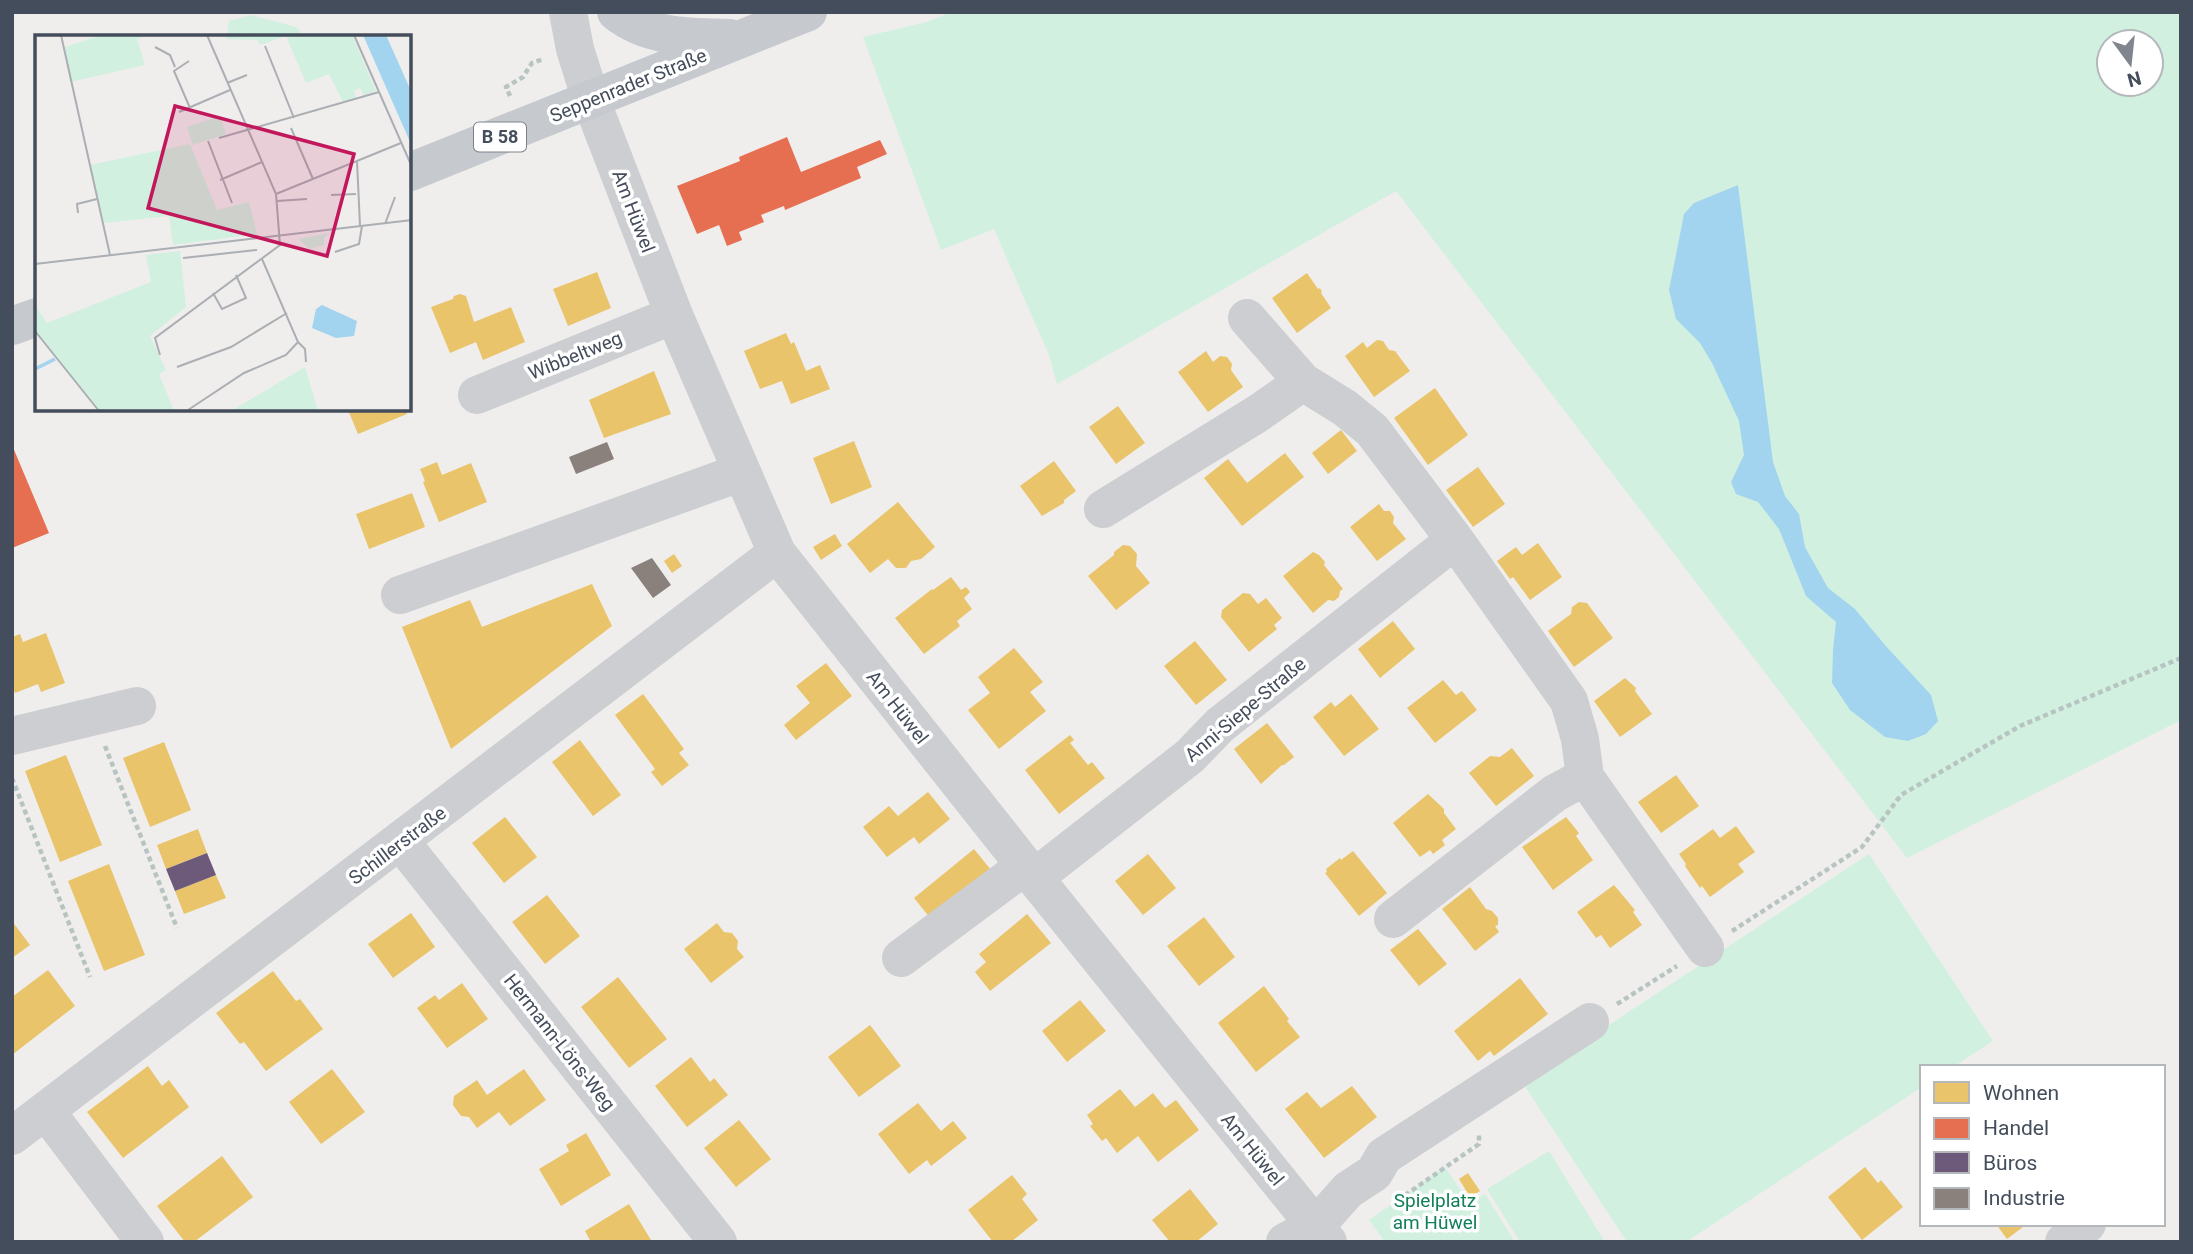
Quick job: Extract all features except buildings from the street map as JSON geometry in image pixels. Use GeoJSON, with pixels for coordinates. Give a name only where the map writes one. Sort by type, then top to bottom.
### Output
{"type":"FeatureCollection","features":[{"type":"Feature","properties":{"kind":"main road"},"geometry":{"type":"LineString","coordinates":[[616,12],[628,22],[651,30],[685,37],[742,39]]}},
{"type":"Feature","properties":{"kind":"main road","name":"Seppenrader Straße"},"geometry":{"type":"LineString","coordinates":[[411,172],[808,12]]}},
{"type":"Feature","properties":{"kind":"main road"},"geometry":{"type":"LineString","coordinates":[[12,326],[35,318]]}},
{"type":"Feature","properties":{"kind":"street","name":"Am Hüwel"},"geometry":{"type":"LineString","coordinates":[[568,12],[575,49],[591,100],[674,315],[777,554],[1029,872],[1310,1237]]}},
{"type":"Feature","properties":{"kind":"street","name":"Wibbeltweg"},"geometry":{"type":"LineString","coordinates":[[477,395],[674,315]]}},
{"type":"Feature","properties":{"kind":"street"},"geometry":{"type":"LineString","coordinates":[[1247,318],[1303,382],[1345,408],[1372,430],[1455,540],[1569,701],[1580,739],[1585,777],[1705,948]]}},
{"type":"Feature","properties":{"kind":"street"},"geometry":{"type":"LineString","coordinates":[[1103,509],[1257,414],[1303,382]]}},
{"type":"Feature","properties":{"kind":"street"},"geometry":{"type":"LineString","coordinates":[[400,595],[742,472]]}},
{"type":"Feature","properties":{"kind":"street","name":"Anni-Siepe-Straße"},"geometry":{"type":"LineString","coordinates":[[901,958],[1029,872],[1190,756],[1220,725],[1455,540]]}},
{"type":"Feature","properties":{"kind":"street","name":"Schillerstraße"},"geometry":{"type":"LineString","coordinates":[[14,1135],[777,554]]}},
{"type":"Feature","properties":{"kind":"street"},"geometry":{"type":"LineString","coordinates":[[12,736],[137,706]]}},
{"type":"Feature","properties":{"kind":"street"},"geometry":{"type":"LineString","coordinates":[[1393,919],[1556,793],[1585,777]]}},
{"type":"Feature","properties":{"kind":"street","name":"Hermann-Löns-Weg"},"geometry":{"type":"LineString","coordinates":[[401,842],[718,1242]]}},
{"type":"Feature","properties":{"kind":"street"},"geometry":{"type":"LineString","coordinates":[[1310,1237],[1348,1190],[1374,1173],[1384,1156],[1590,1022]]}},
{"type":"Feature","properties":{"kind":"street"},"geometry":{"type":"LineString","coordinates":[[46,1111],[145,1242]]}},
{"type":"Feature","properties":{"kind":"street"},"geometry":{"type":"LineString","coordinates":[[2064,1242],[2084,1226]]}},
{"type":"Feature","properties":{"kind":"path"},"geometry":{"type":"LineString","coordinates":[[1590,1022],[1862,847],[1901,795],[2020,726],[2181,658]]}},
{"type":"Feature","properties":{"kind":"path"},"geometry":{"type":"LineString","coordinates":[[93,716],[177,928]]}},
{"type":"Feature","properties":{"kind":"path"},"geometry":{"type":"LineString","coordinates":[[12,778],[90,977]]}},
{"type":"Feature","properties":{"kind":"green space"},"geometry":{"type":"Polygon","coordinates":[[[951,12],[2181,12],[2181,720],[1907,858],[1396,191],[1057,384],[1049,355],[994,229],[941,250],[863,37],[927,22],[951,12]]]}},
{"type":"Feature","properties":{"kind":"green space"},"geometry":{"type":"Polygon","coordinates":[[[251,15],[296,27],[303,35],[227,35],[229,21],[251,15]]]}},
{"type":"Feature","properties":{"kind":"green space"},"geometry":{"type":"Polygon","coordinates":[[[1869,854],[1993,1041],[1956,1065],[1920,1065],[1920,1088],[1686,1242],[1627,1242],[1522,1082],[1869,854]]]}},
{"type":"Feature","properties":{"kind":"green space"},"geometry":{"type":"Polygon","coordinates":[[[1549,1151],[1605,1242],[1520,1242],[1487,1189],[1549,1151]]]}},
{"type":"Feature","properties":{"kind":"green space","name":"Spielplatz am Hüwel"},"geometry":{"type":"Polygon","coordinates":[[[1445,1167],[1469,1203],[1485,1194],[1515,1242],[1385,1242],[1369,1220],[1445,1167]]]}},
{"type":"Feature","properties":{"kind":"water"},"geometry":{"type":"Polygon","coordinates":[[[1738,185],[1773,462],[1785,496],[1799,514],[1805,547],[1828,588],[1855,609],[1931,695],[1938,721],[1926,734],[1908,741],[1885,737],[1850,710],[1832,683],[1836,622],[1806,596],[1779,529],[1758,502],[1736,494],[1731,482],[1744,455],[1739,421],[1700,343],[1676,319],[1669,290],[1684,214],[1694,203],[1738,185]]]}}]}
